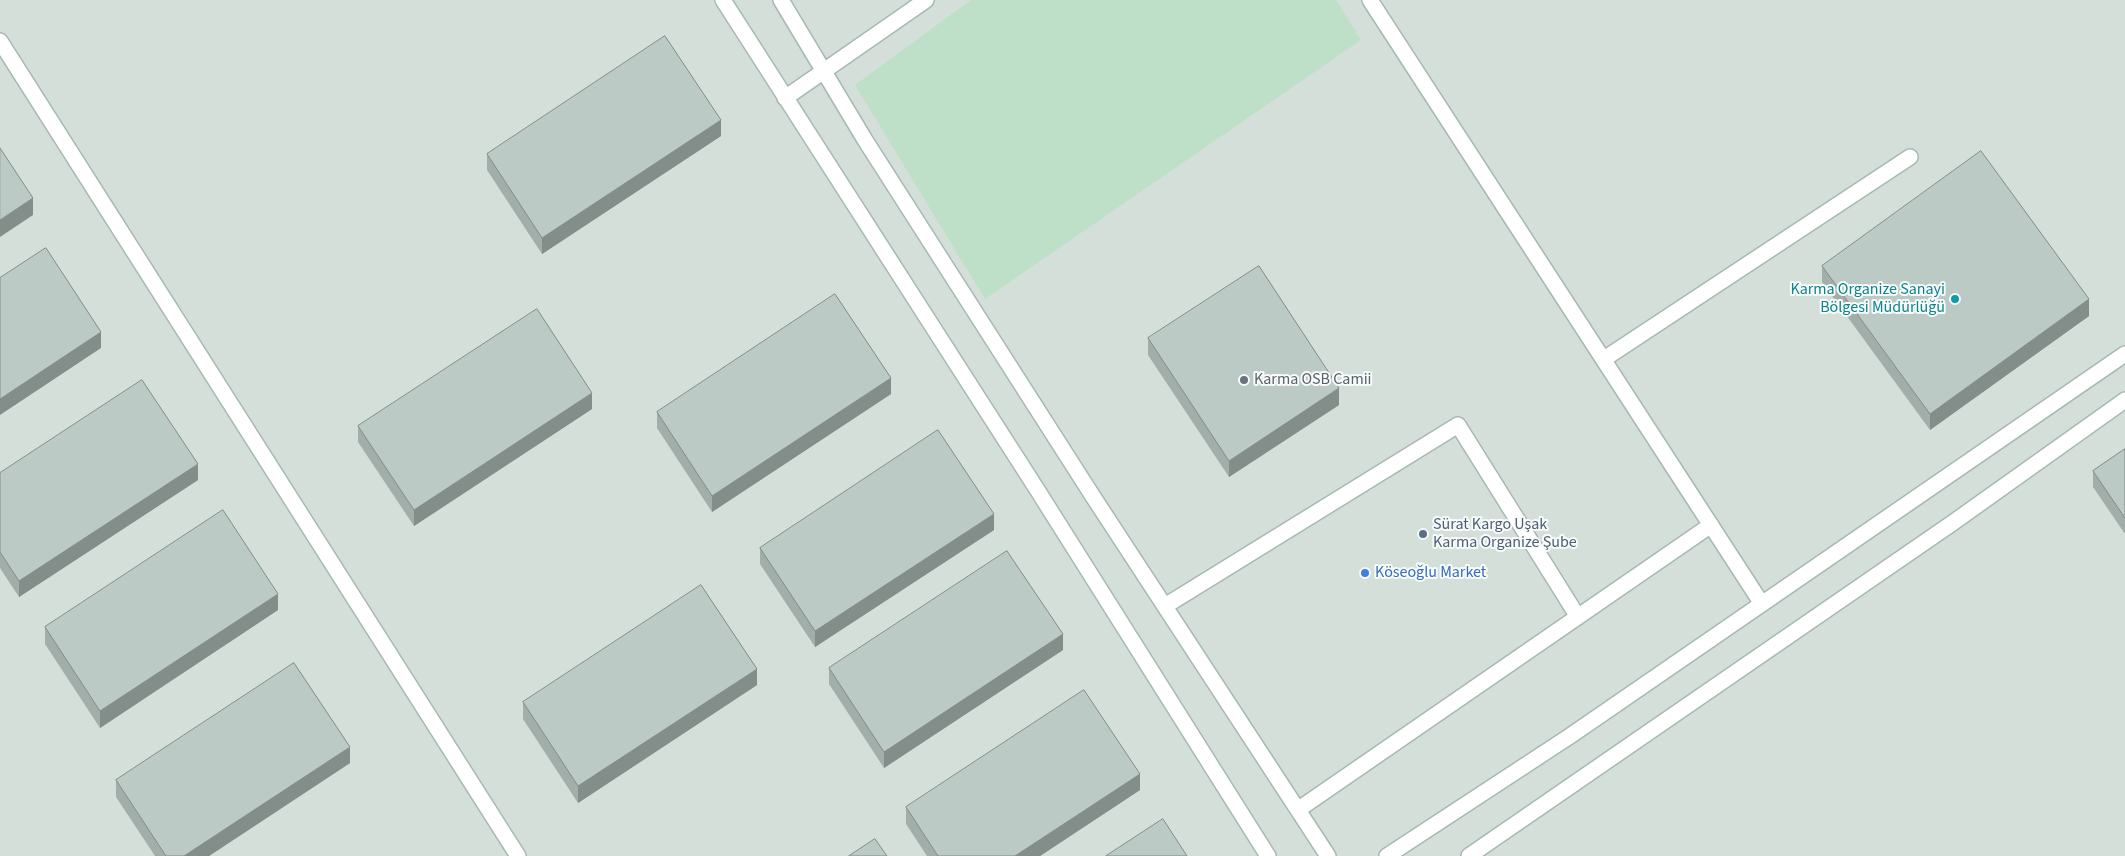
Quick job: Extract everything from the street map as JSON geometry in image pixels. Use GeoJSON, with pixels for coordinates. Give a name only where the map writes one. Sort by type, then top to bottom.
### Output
{"type":"FeatureCollection","features":[{"type":"Feature","properties":{"kind":"street"},"geometry":{"type":"LineString","coordinates":[[723,0],[1038,491],[1268,856]]}},
{"type":"Feature","properties":{"kind":"street"},"geometry":{"type":"LineString","coordinates":[[781,0],[870,148],[1328,856]]}},
{"type":"Feature","properties":{"kind":"street"},"geometry":{"type":"LineString","coordinates":[[785,98],[926,0]]}},
{"type":"Feature","properties":{"kind":"street"},"geometry":{"type":"LineString","coordinates":[[1370,0],[1762,604]]}},
{"type":"Feature","properties":{"kind":"street"},"geometry":{"type":"LineString","coordinates":[[0,41],[518,856]]}},
{"type":"Feature","properties":{"kind":"street"},"geometry":{"type":"LineString","coordinates":[[1604,360],[1910,156]]}},
{"type":"Feature","properties":{"kind":"street"},"geometry":{"type":"LineString","coordinates":[[1388,856],[1570,736],[2125,354]]}},
{"type":"Feature","properties":{"kind":"street"},"geometry":{"type":"LineString","coordinates":[[1469,856],[1951,524],[2125,400]]}},
{"type":"Feature","properties":{"kind":"street"},"geometry":{"type":"LineString","coordinates":[[1165,606],[1458,425],[1578,616]]}},
{"type":"Feature","properties":{"kind":"street"},"geometry":{"type":"LineString","coordinates":[[1299,809],[1711,525]]}},
{"type":"Feature","properties":{"kind":"shaded area"},"geometry":{"type":"Polygon","coordinates":[[[0,0],[2125,0],[2125,856],[0,856],[0,0]]]}},
{"type":"Feature","properties":{"kind":"green space"},"geometry":{"type":"Polygon","coordinates":[[[971,0],[1336,0],[1361,40],[985,299],[855,85],[971,0]]]}},
{"type":"Feature","properties":{"kind":"building"},"geometry":{"type":"Polygon","coordinates":[[[665,36],[721,120],[542,238],[487,154],[665,36]]]}},
{"type":"Feature","properties":{"kind":"building"},"geometry":{"type":"Polygon","coordinates":[[[0,148],[33,198],[0,220],[0,148]]]}},
{"type":"Feature","properties":{"kind":"building","name":"Karma Organize Sanayi Bölgesi Müdürlüğü"},"geometry":{"type":"Polygon","coordinates":[[[1981,151],[2089,299],[1930,414],[1822,266],[1981,151]]]}},
{"type":"Feature","properties":{"kind":"building"},"geometry":{"type":"Polygon","coordinates":[[[46,248],[101,332],[0,399],[0,278],[46,248]]]}},
{"type":"Feature","properties":{"kind":"building","name":"Karma OSB Camii"},"geometry":{"type":"Polygon","coordinates":[[[1259,266],[1339,388],[1229,461],[1148,338],[1259,266]]]}},
{"type":"Feature","properties":{"kind":"building"},"geometry":{"type":"Polygon","coordinates":[[[835,294],[891,378],[712,496],[657,412],[835,294]]]}},
{"type":"Feature","properties":{"kind":"building"},"geometry":{"type":"Polygon","coordinates":[[[537,309],[592,393],[414,510],[358,426],[537,309]]]}},
{"type":"Feature","properties":{"kind":"building"},"geometry":{"type":"Polygon","coordinates":[[[142,380],[198,464],[19,581],[0,552],[0,473],[142,380]]]}},
{"type":"Feature","properties":{"kind":"building"},"geometry":{"type":"Polygon","coordinates":[[[938,430],[994,514],[815,631],[760,548],[938,430]]]}},
{"type":"Feature","properties":{"kind":"building"},"geometry":{"type":"Polygon","coordinates":[[[2125,449],[2125,518],[2093,471],[2125,449]]]}},
{"type":"Feature","properties":{"kind":"building"},"geometry":{"type":"Polygon","coordinates":[[[223,510],[278,594],[100,711],[45,627],[223,510]]]}},
{"type":"Feature","properties":{"kind":"building"},"geometry":{"type":"Polygon","coordinates":[[[1007,551],[1063,634],[884,752],[829,668],[1007,551]]]}},
{"type":"Feature","properties":{"kind":"building"},"geometry":{"type":"Polygon","coordinates":[[[701,585],[757,669],[578,786],[523,702],[701,585]]]}},
{"type":"Feature","properties":{"kind":"building"},"geometry":{"type":"Polygon","coordinates":[[[294,663],[350,747],[184,856],[166,856],[116,780],[294,663]]]}},
{"type":"Feature","properties":{"kind":"building"},"geometry":{"type":"Polygon","coordinates":[[[1084,690],[1140,774],[1015,856],[938,856],[906,807],[1084,690]]]}},
{"type":"Feature","properties":{"kind":"building"},"geometry":{"type":"Polygon","coordinates":[[[1163,819],[1187,856],[1106,856],[1163,819]]]}},
{"type":"Feature","properties":{"kind":"building"},"geometry":{"type":"Polygon","coordinates":[[[875,839],[887,856],[849,856],[875,839]]]}},
{"type":"Feature","properties":{"kind":"place","name":"Karma Organize Sanayi Bölgesi Müdürlüğü"},"geometry":{"type":"Point","coordinates":[1955,299]}},
{"type":"Feature","properties":{"kind":"place","name":"Karma OSB Camii"},"geometry":{"type":"Point","coordinates":[1244,380]}},
{"type":"Feature","properties":{"kind":"place","name":"Sürat Kargo Uşak Karma Organize Şube"},"geometry":{"type":"Point","coordinates":[1423,534]}},
{"type":"Feature","properties":{"kind":"place","name":"Köseoğlu Market"},"geometry":{"type":"Point","coordinates":[1365,573]}}]}
